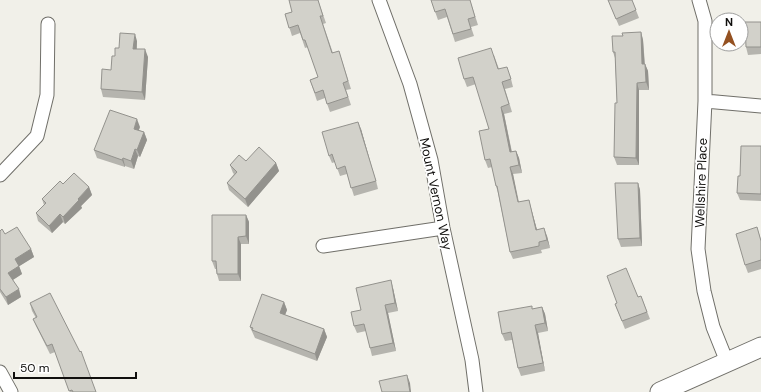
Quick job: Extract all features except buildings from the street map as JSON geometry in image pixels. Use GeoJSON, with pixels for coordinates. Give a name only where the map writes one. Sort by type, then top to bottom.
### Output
{"type":"FeatureCollection","features":[{"type":"Feature","properties":{"kind":"main road"},"geometry":{"type":"LineString","coordinates":[[660,392],[761,347]]}},
{"type":"Feature","properties":{"kind":"street","name":"Mount Vernon Way"},"geometry":{"type":"LineString","coordinates":[[379,0],[410,84],[431,160],[443,228],[472,360],[476,392]]}},
{"type":"Feature","properties":{"kind":"street","name":"Wellshire Place"},"geometry":{"type":"LineString","coordinates":[[699,0],[704,21],[705,101],[698,249],[704,291],[713,327],[728,362]]}},
{"type":"Feature","properties":{"kind":"street"},"geometry":{"type":"LineString","coordinates":[[0,175],[37,136],[47,94],[48,24]]}},
{"type":"Feature","properties":{"kind":"street"},"geometry":{"type":"LineString","coordinates":[[705,101],[761,106]]}},
{"type":"Feature","properties":{"kind":"street"},"geometry":{"type":"LineString","coordinates":[[323,246],[443,228]]}},
{"type":"Feature","properties":{"kind":"street"},"geometry":{"type":"LineString","coordinates":[[0,372],[11,392]]}}]}
